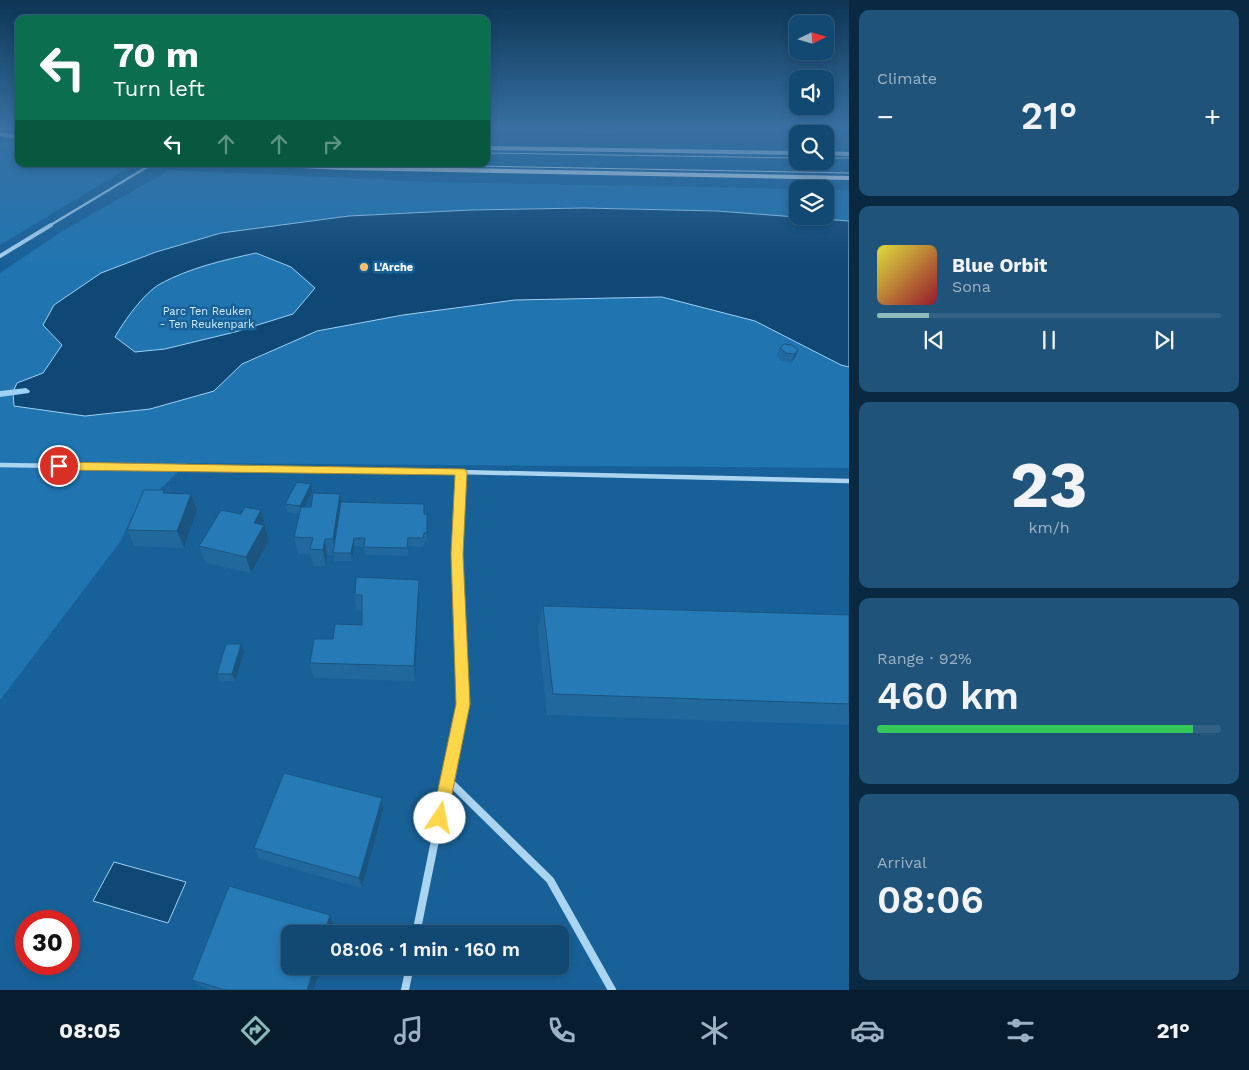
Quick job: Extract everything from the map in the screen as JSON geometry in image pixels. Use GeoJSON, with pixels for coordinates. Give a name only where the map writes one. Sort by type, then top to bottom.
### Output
{"type":"FeatureCollection","features":[{"type":"Feature","properties":{"kind":"main road"},"geometry":{"type":"LineString","coordinates":[[639,174],[849,178]]}},
{"type":"Feature","properties":{"kind":"street"},"geometry":{"type":"LineString","coordinates":[[0,256],[135,174]]}},
{"type":"Feature","properties":{"kind":"street"},"geometry":{"type":"LineString","coordinates":[[0,465],[461,472],[849,481]]}},
{"type":"Feature","properties":{"kind":"street"},"geometry":{"type":"LineString","coordinates":[[418,925],[463,704],[457,554],[461,472]]}},
{"type":"Feature","properties":{"kind":"street"},"geometry":{"type":"LineString","coordinates":[[448,780],[550,880],[612,990]]}},
{"type":"Feature","properties":{"kind":"street"},"geometry":{"type":"LineString","coordinates":[[405,990],[408,975]]}},
{"type":"Feature","properties":{"kind":"green space"},"geometry":{"type":"Polygon","coordinates":[[[0,174],[118,174],[0,245],[0,174]]]}},
{"type":"Feature","properties":{"kind":"green space","name":"Parc Ten Reuken - Ten Reukenpark"},"geometry":{"type":"Polygon","coordinates":[[[162,174],[261,174],[433,182],[789,189],[789,225],[834,225],[834,190],[849,190],[849,468],[187,463],[132,516],[120,542],[0,700],[0,273],[61,232],[162,174]]]}},
{"type":"Feature","properties":{"kind":"shaded area"},"geometry":{"type":"Polygon","coordinates":[[[584,208],[717,211],[789,216],[789,225],[834,225],[834,220],[849,221],[849,367],[841,365],[755,321],[662,297],[515,300],[403,315],[317,331],[242,364],[214,391],[150,409],[85,416],[14,406],[13,392],[17,383],[43,373],[62,345],[43,325],[54,305],[101,273],[156,252],[221,233],[349,216],[471,210],[584,208]],[[256,253],[219,262],[183,273],[154,288],[129,316],[115,337],[135,352],[165,349],[235,332],[293,314],[315,288],[291,267],[256,253]]]}},
{"type":"Feature","properties":{"kind":"shaded area"},"geometry":{"type":"Polygon","coordinates":[[[114,862],[186,882],[168,923],[93,901],[114,862]]]}},
{"type":"Feature","properties":{"kind":"building"},"geometry":{"type":"Polygon","coordinates":[[[784,344],[792,345],[798,350],[795,354],[786,353],[780,348],[784,344]]]}},
{"type":"Feature","properties":{"kind":"building"},"geometry":{"type":"Polygon","coordinates":[[[297,482],[311,484],[300,506],[285,504],[297,482]]]}},
{"type":"Feature","properties":{"kind":"building"},"geometry":{"type":"Polygon","coordinates":[[[144,490],[164,490],[163,493],[191,494],[177,531],[127,530],[144,490]]]}},
{"type":"Feature","properties":{"kind":"building"},"geometry":{"type":"Polygon","coordinates":[[[313,493],[340,494],[333,539],[325,539],[323,550],[310,549],[313,538],[294,537],[301,507],[311,507],[313,493]]]}},
{"type":"Feature","properties":{"kind":"building"},"geometry":{"type":"Polygon","coordinates":[[[341,502],[424,504],[424,514],[427,514],[427,533],[424,533],[423,538],[408,538],[407,548],[364,547],[365,538],[354,538],[351,553],[333,553],[341,502]]]}},
{"type":"Feature","properties":{"kind":"building"},"geometry":{"type":"Polygon","coordinates":[[[245,507],[261,510],[254,523],[264,525],[246,557],[199,546],[221,510],[241,514],[245,507]]]}},
{"type":"Feature","properties":{"kind":"building"},"geometry":{"type":"Polygon","coordinates":[[[356,577],[419,580],[414,666],[310,663],[314,639],[333,639],[335,624],[362,625],[362,595],[355,595],[356,577]]]}},
{"type":"Feature","properties":{"kind":"building"},"geometry":{"type":"Polygon","coordinates":[[[543,606],[849,615],[849,704],[553,694],[543,606]]]}},
{"type":"Feature","properties":{"kind":"building"},"geometry":{"type":"Polygon","coordinates":[[[226,644],[241,644],[232,674],[217,674],[226,644]]]}},
{"type":"Feature","properties":{"kind":"building"},"geometry":{"type":"Polygon","coordinates":[[[284,773],[382,798],[359,878],[254,848],[284,773]]]}},
{"type":"Feature","properties":{"kind":"building"},"geometry":{"type":"Polygon","coordinates":[[[229,886],[330,915],[327,925],[281,925],[281,975],[312,975],[307,990],[225,990],[192,980],[229,886]]]}},
{"type":"Feature","properties":{"kind":"waterway"},"geometry":{"type":"LineString","coordinates":[[0,394],[26,391]]}},
{"type":"Feature","properties":{"kind":"place","name":"L'Arche"},"geometry":{"type":"Point","coordinates":[364,267]}},
{"type":"Feature","properties":{"kind":"route"},"geometry":{"type":"LineString","coordinates":[[59,466],[461,472],[457,554],[463,704],[440,818]]}}]}
